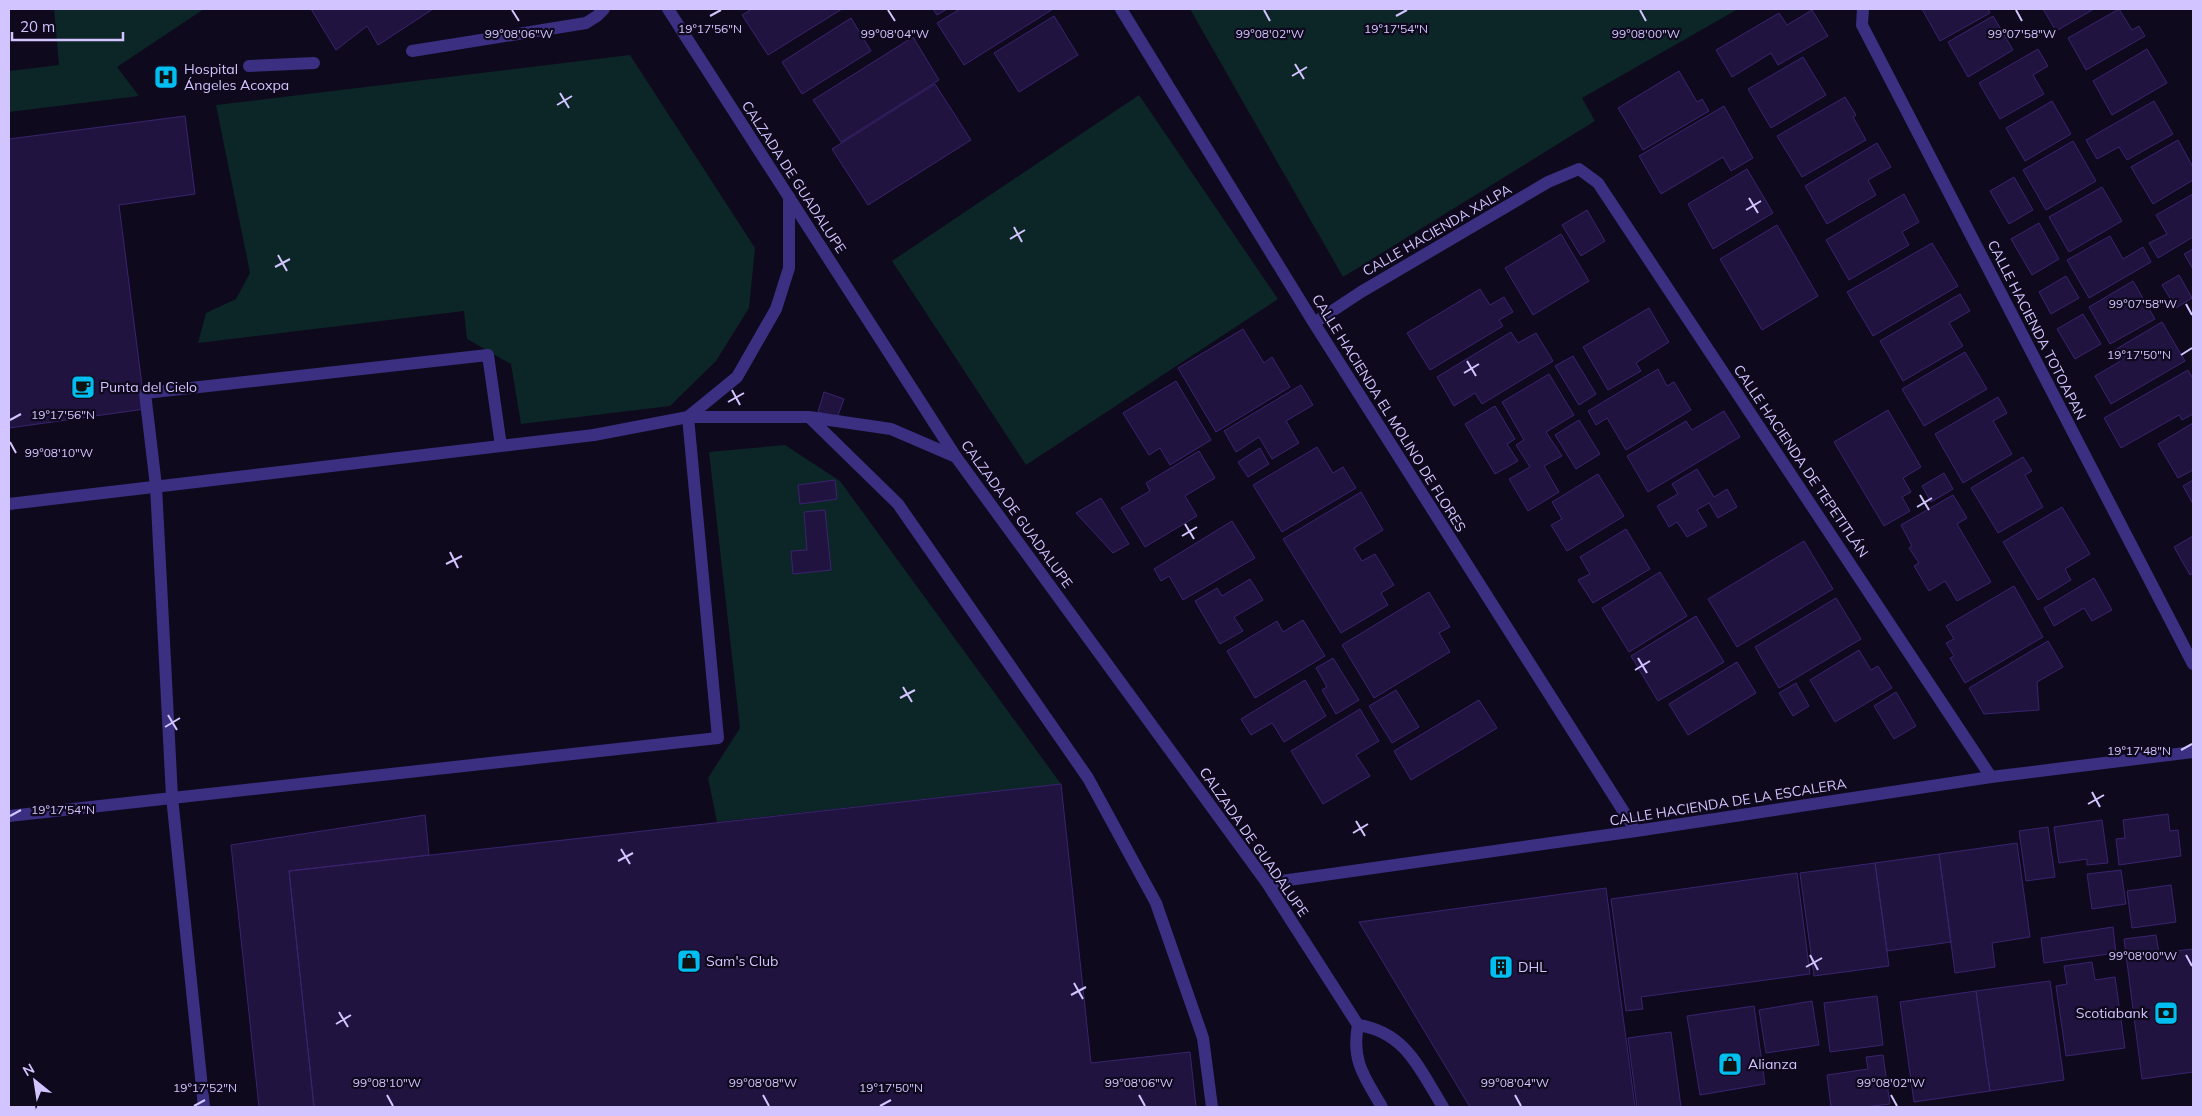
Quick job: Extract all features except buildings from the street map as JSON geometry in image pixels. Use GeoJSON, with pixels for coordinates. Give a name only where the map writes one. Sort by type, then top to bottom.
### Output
{"type":"FeatureCollection","features":[{"type":"Feature","properties":{"kind":"street"},"geometry":{"type":"LineString","coordinates":[[412,51],[586,23],[604,9]]}},
{"type":"Feature","properties":{"kind":"street","name":"CALZADA DE GUADALUPE"},"geometry":{"type":"LineString","coordinates":[[668,9],[956,457],[1268,883],[1358,1025]]}},
{"type":"Feature","properties":{"kind":"street","name":"CALLE HACIENDA EL MOLINO DE FLORES"},"geometry":{"type":"LineString","coordinates":[[1121,9],[1314,323],[1636,831]]}},
{"type":"Feature","properties":{"kind":"street","name":"CALLE HACIENDA TOTOAPAN"},"geometry":{"type":"LineString","coordinates":[[1863,9],[1862,25],[2193,664]]}},
{"type":"Feature","properties":{"kind":"street"},"geometry":{"type":"LineString","coordinates":[[249,66],[314,63]]}},
{"type":"Feature","properties":{"kind":"street","name":"CALLE HACIENDA XALPA"},"geometry":{"type":"LineString","coordinates":[[1314,323],[1361,292],[1548,182],[1579,170]]}},
{"type":"Feature","properties":{"kind":"street","name":"CALLE HACIENDA DE TEPETITLÁN"},"geometry":{"type":"LineString","coordinates":[[1579,170],[1598,183],[1991,777]]}},
{"type":"Feature","properties":{"kind":"street"},"geometry":{"type":"LineString","coordinates":[[688,417],[737,377],[776,309],[789,268],[790,197]]}},
{"type":"Feature","properties":{"kind":"street"},"geometry":{"type":"LineString","coordinates":[[204,1107],[172,797],[156,486],[145,393],[488,355],[501,446]]}},
{"type":"Feature","properties":{"kind":"street"},"geometry":{"type":"LineString","coordinates":[[9,816],[718,738],[688,417]]}},
{"type":"Feature","properties":{"kind":"street"},"geometry":{"type":"LineString","coordinates":[[9,504],[594,435],[688,417],[809,417],[891,428],[956,457]]}},
{"type":"Feature","properties":{"kind":"street"},"geometry":{"type":"LineString","coordinates":[[809,417],[898,504],[1088,778],[1156,903],[1204,1038],[1212,1107]]}},
{"type":"Feature","properties":{"kind":"street","name":"CALLE HACIENDA DE LA ESCALERA"},"geometry":{"type":"LineString","coordinates":[[1268,883],[1636,831],[1991,777],[2193,752]]}},
{"type":"Feature","properties":{"kind":"street"},"geometry":{"type":"LineString","coordinates":[[1382,1107],[1361,1072],[1357,1060],[1355,1047],[1358,1025],[1385,1032],[1407,1049],[1444,1107]]}},
{"type":"Feature","properties":{"kind":"green space"},"geometry":{"type":"Polygon","coordinates":[[[54,9],[204,9],[117,67],[139,96],[9,112],[9,71],[59,65],[54,9]]]}},
{"type":"Feature","properties":{"kind":"green space"},"geometry":{"type":"Polygon","coordinates":[[[1190,9],[1738,9],[1582,98],[1595,121],[1343,277],[1190,9]]]}},
{"type":"Feature","properties":{"kind":"green space"},"geometry":{"type":"Polygon","coordinates":[[[630,55],[755,248],[749,308],[716,361],[670,406],[521,424],[511,364],[467,339],[464,311],[198,343],[206,313],[236,299],[250,273],[216,105],[630,55]]]}},
{"type":"Feature","properties":{"kind":"green space"},"geometry":{"type":"Polygon","coordinates":[[[1139,95],[1278,299],[1026,465],[892,261],[1139,95]]]}},
{"type":"Feature","properties":{"kind":"green space"},"geometry":{"type":"Polygon","coordinates":[[[785,445],[840,481],[1061,784],[717,822],[708,778],[740,728],[709,452],[785,445]]]}},
{"type":"Feature","properties":{"kind":"place","name":"Hospital Ángeles Acoxpa"},"geometry":{"type":"Point","coordinates":[166,77]}},
{"type":"Feature","properties":{"kind":"place","name":"Punta del Cielo"},"geometry":{"type":"Point","coordinates":[83,387]}},
{"type":"Feature","properties":{"kind":"place","name":"Sam's Club"},"geometry":{"type":"Point","coordinates":[689,961]}},
{"type":"Feature","properties":{"kind":"place","name":"DHL"},"geometry":{"type":"Point","coordinates":[1501,967]}},
{"type":"Feature","properties":{"kind":"place","name":"Scotiabank"},"geometry":{"type":"Point","coordinates":[2166,1013]}},
{"type":"Feature","properties":{"kind":"place","name":"Alianza"},"geometry":{"type":"Point","coordinates":[1730,1064]}}]}
